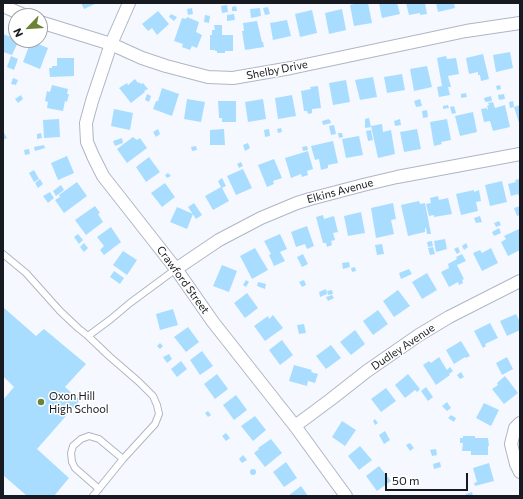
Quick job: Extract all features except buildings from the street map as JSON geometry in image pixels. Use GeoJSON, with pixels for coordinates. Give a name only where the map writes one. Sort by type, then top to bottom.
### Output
{"type":"FeatureCollection","features":[{"type":"Feature","properties":{"kind":"street","name":"Crawford Street"},"geometry":{"type":"LineString","coordinates":[[129,3],[111,44],[86,123],[87,142],[93,156],[103,176],[176,269],[213,322],[346,496]]}},
{"type":"Feature","properties":{"kind":"street","name":"Shelby Drive"},"geometry":{"type":"LineString","coordinates":[[48,24],[111,44],[142,58],[172,68],[208,76],[233,78],[291,68],[466,31],[520,23]]}},
{"type":"Feature","properties":{"kind":"street","name":"Elkins Avenue"},"geometry":{"type":"LineString","coordinates":[[176,269],[219,240],[261,218],[297,203],[383,180],[520,154]]}},
{"type":"Feature","properties":{"kind":"street","name":"Dudley Avenue"},"geometry":{"type":"LineString","coordinates":[[294,426],[367,371],[419,335],[449,317],[520,281]]}},
{"type":"Feature","properties":{"kind":"street"},"geometry":{"type":"LineString","coordinates":[[520,423],[515,428],[511,444],[516,464],[520,472]]}},
{"type":"Feature","properties":{"kind":"lane"},"geometry":{"type":"LineString","coordinates":[[3,254],[26,273],[60,311],[78,328],[139,382],[153,396],[157,405],[159,414],[156,424],[93,496]]}},
{"type":"Feature","properties":{"kind":"lane"},"geometry":{"type":"LineString","coordinates":[[88,336],[176,269]]}},
{"type":"Feature","properties":{"kind":"lane"},"geometry":{"type":"LineString","coordinates":[[99,489],[75,468],[72,462],[71,453],[73,446],[81,439],[89,436],[99,439],[124,459]]}},
{"type":"Feature","properties":{"kind":"place","name":"Oxon Hill High School"},"geometry":{"type":"Point","coordinates":[41,402]}}]}
